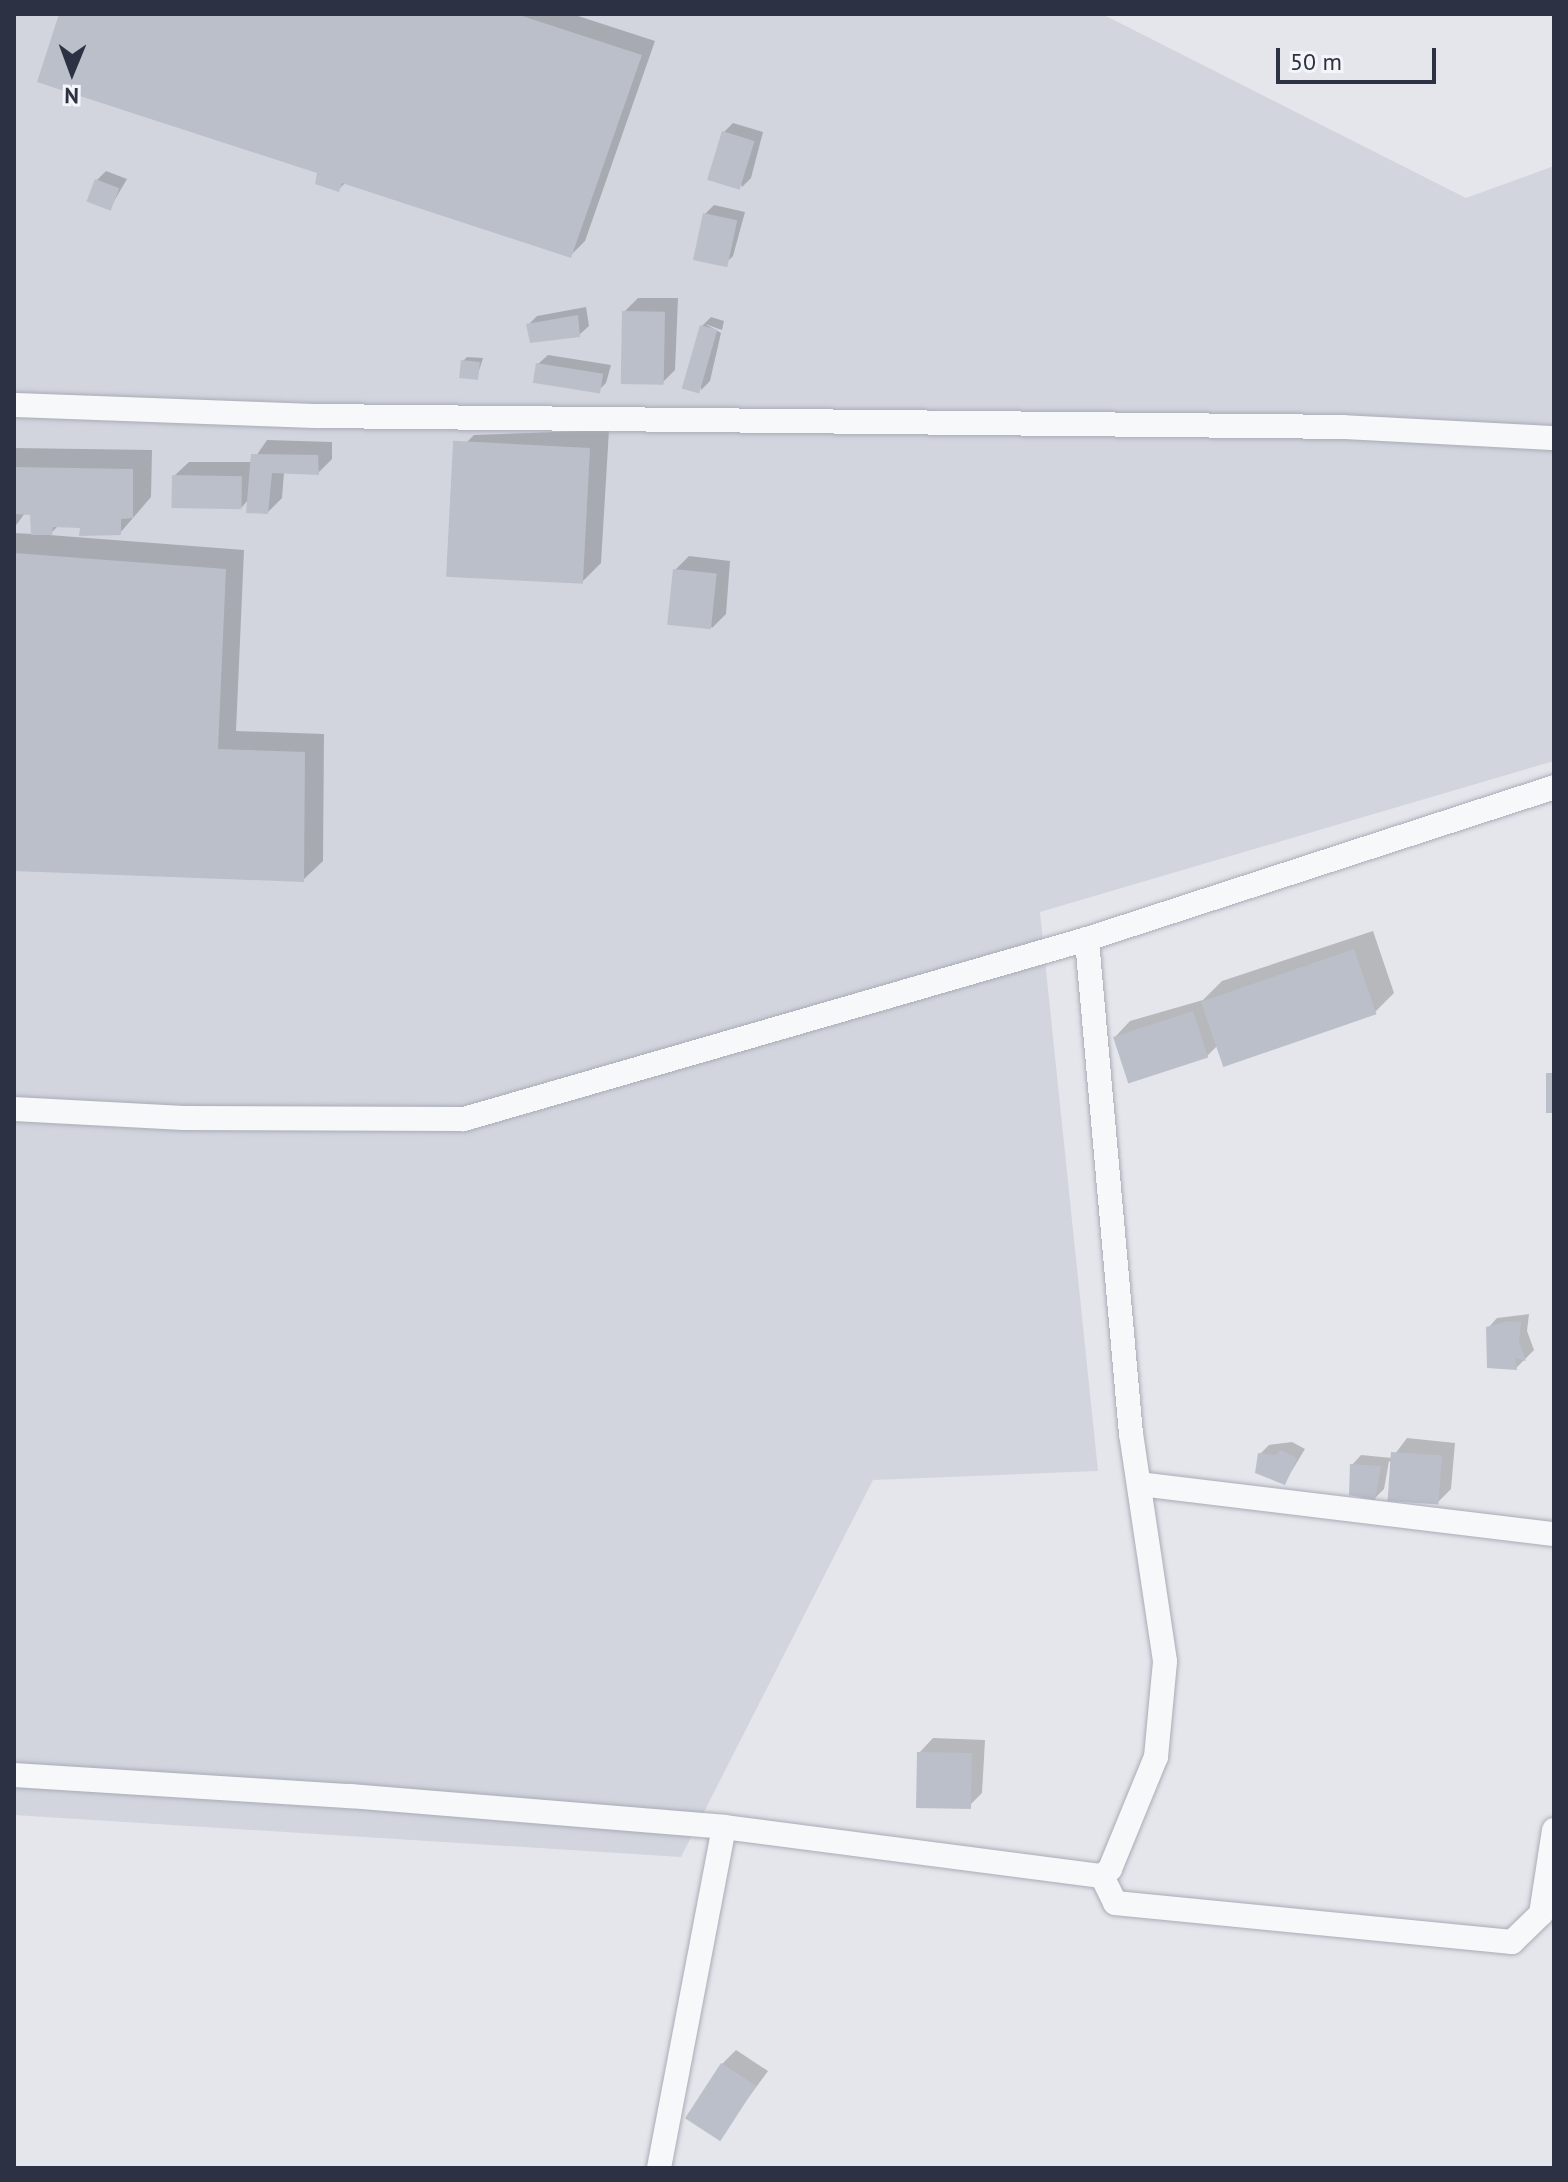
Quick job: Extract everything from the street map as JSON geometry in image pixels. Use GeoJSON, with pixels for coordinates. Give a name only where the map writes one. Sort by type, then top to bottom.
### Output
{"type":"FeatureCollection","features":[{"type":"Feature","properties":{"kind":"street"},"geometry":{"type":"LineString","coordinates":[[14,405],[316,416],[1343,427],[1554,438]]}},
{"type":"Feature","properties":{"kind":"street"},"geometry":{"type":"LineString","coordinates":[[14,1109],[184,1118],[464,1119],[1087,939],[1554,787]]}},
{"type":"Feature","properties":{"kind":"street"},"geometry":{"type":"LineString","coordinates":[[14,1775],[350,1796],[724,1827],[1102,1876],[1110,1869],[1156,1757],[1164,1707],[1159,1608],[1140,1484],[1087,939]]}},
{"type":"Feature","properties":{"kind":"street"},"geometry":{"type":"LineString","coordinates":[[1140,1484],[1554,1534]]}},
{"type":"Feature","properties":{"kind":"street"},"geometry":{"type":"LineString","coordinates":[[659,2168],[724,1827]]}},
{"type":"Feature","properties":{"kind":"street"},"geometry":{"type":"LineString","coordinates":[[1102,1876],[1115,1903],[1512,1942],[1541,1914],[1554,1830]]}},
{"type":"Feature","properties":{"kind":"shaded area"},"geometry":{"type":"Polygon","coordinates":[[[14,14],[1102,14],[1466,198],[1554,166],[1554,761],[1040,912],[1098,1471],[873,1480],[681,1857],[14,1815],[14,14]]]}},
{"type":"Feature","properties":{"kind":"building"},"geometry":{"type":"Polygon","coordinates":[[[59,14],[516,14],[642,55],[571,258],[342,183],[339,192],[315,184],[317,173],[37,82],[59,14]]]}},
{"type":"Feature","properties":{"kind":"building"},"geometry":{"type":"Polygon","coordinates":[[[722,131],[755,141],[740,190],[707,180],[722,131]]]}},
{"type":"Feature","properties":{"kind":"building"},"geometry":{"type":"Polygon","coordinates":[[[95,179],[119,188],[111,211],[86,201],[95,179]]]}},
{"type":"Feature","properties":{"kind":"building"},"geometry":{"type":"Polygon","coordinates":[[[703,213],[737,220],[727,267],[693,260],[703,213]]]}},
{"type":"Feature","properties":{"kind":"building"},"geometry":{"type":"Polygon","coordinates":[[[622,311],[665,312],[664,385],[621,384],[622,311]]]}},
{"type":"Feature","properties":{"kind":"building"},"geometry":{"type":"Polygon","coordinates":[[[578,315],[580,337],[530,343],[526,324],[578,315]]]}},
{"type":"Feature","properties":{"kind":"building"},"geometry":{"type":"Polygon","coordinates":[[[700,325],[717,330],[699,393],[682,388],[700,325]]]}},
{"type":"Feature","properties":{"kind":"building"},"geometry":{"type":"Polygon","coordinates":[[[461,360],[480,362],[478,380],[459,378],[461,360]]]}},
{"type":"Feature","properties":{"kind":"building"},"geometry":{"type":"Polygon","coordinates":[[[536,363],[603,374],[600,393],[533,383],[536,363]]]}},
{"type":"Feature","properties":{"kind":"building"},"geometry":{"type":"Polygon","coordinates":[[[453,441],[590,448],[583,584],[446,577],[453,441]]]}},
{"type":"Feature","properties":{"kind":"building"},"geometry":{"type":"Polygon","coordinates":[[[251,454],[318,455],[319,475],[272,473],[268,514],[246,513],[251,454]]]}},
{"type":"Feature","properties":{"kind":"building"},"geometry":{"type":"Polygon","coordinates":[[[14,467],[133,469],[133,518],[121,519],[121,535],[79,536],[80,528],[53,527],[52,535],[31,535],[30,515],[14,514],[14,467]]]}},
{"type":"Feature","properties":{"kind":"building"},"geometry":{"type":"Polygon","coordinates":[[[172,475],[242,476],[241,509],[171,508],[172,475]]]}},
{"type":"Feature","properties":{"kind":"building"},"geometry":{"type":"Polygon","coordinates":[[[14,553],[226,569],[218,749],[305,752],[304,882],[14,871],[14,553]]]}},
{"type":"Feature","properties":{"kind":"building"},"geometry":{"type":"Polygon","coordinates":[[[673,569],[717,574],[711,629],[667,625],[673,569]]]}},
{"type":"Feature","properties":{"kind":"building"},"geometry":{"type":"Polygon","coordinates":[[[1354,949],[1376,1014],[1223,1067],[1201,1002],[1354,949]]]}},
{"type":"Feature","properties":{"kind":"building"},"geometry":{"type":"Polygon","coordinates":[[[1193,1011],[1208,1058],[1128,1084],[1113,1037],[1193,1011]]]}},
{"type":"Feature","properties":{"kind":"building"},"geometry":{"type":"Polygon","coordinates":[[[1546,1073],[1554,1073],[1554,1113],[1546,1113],[1546,1073]]]}},
{"type":"Feature","properties":{"kind":"building"},"geometry":{"type":"Polygon","coordinates":[[[1508,1321],[1521,1322],[1519,1341],[1526,1361],[1515,1358],[1517,1370],[1487,1368],[1486,1327],[1508,1321]]]}},
{"type":"Feature","properties":{"kind":"building"},"geometry":{"type":"Polygon","coordinates":[[[1281,1450],[1297,1458],[1285,1485],[1255,1473],[1258,1453],[1275,1455],[1281,1450]]]}},
{"type":"Feature","properties":{"kind":"building"},"geometry":{"type":"Polygon","coordinates":[[[1391,1452],[1442,1456],[1438,1504],[1388,1501],[1391,1452]]]}},
{"type":"Feature","properties":{"kind":"building"},"geometry":{"type":"Polygon","coordinates":[[[1350,1464],[1381,1466],[1375,1500],[1349,1495],[1350,1464]]]}},
{"type":"Feature","properties":{"kind":"building"},"geometry":{"type":"Polygon","coordinates":[[[917,1752],[972,1753],[971,1809],[916,1808],[917,1752]]]}},
{"type":"Feature","properties":{"kind":"building"},"geometry":{"type":"Polygon","coordinates":[[[721,2063],[756,2086],[720,2141],[685,2118],[721,2063]]]}}]}
